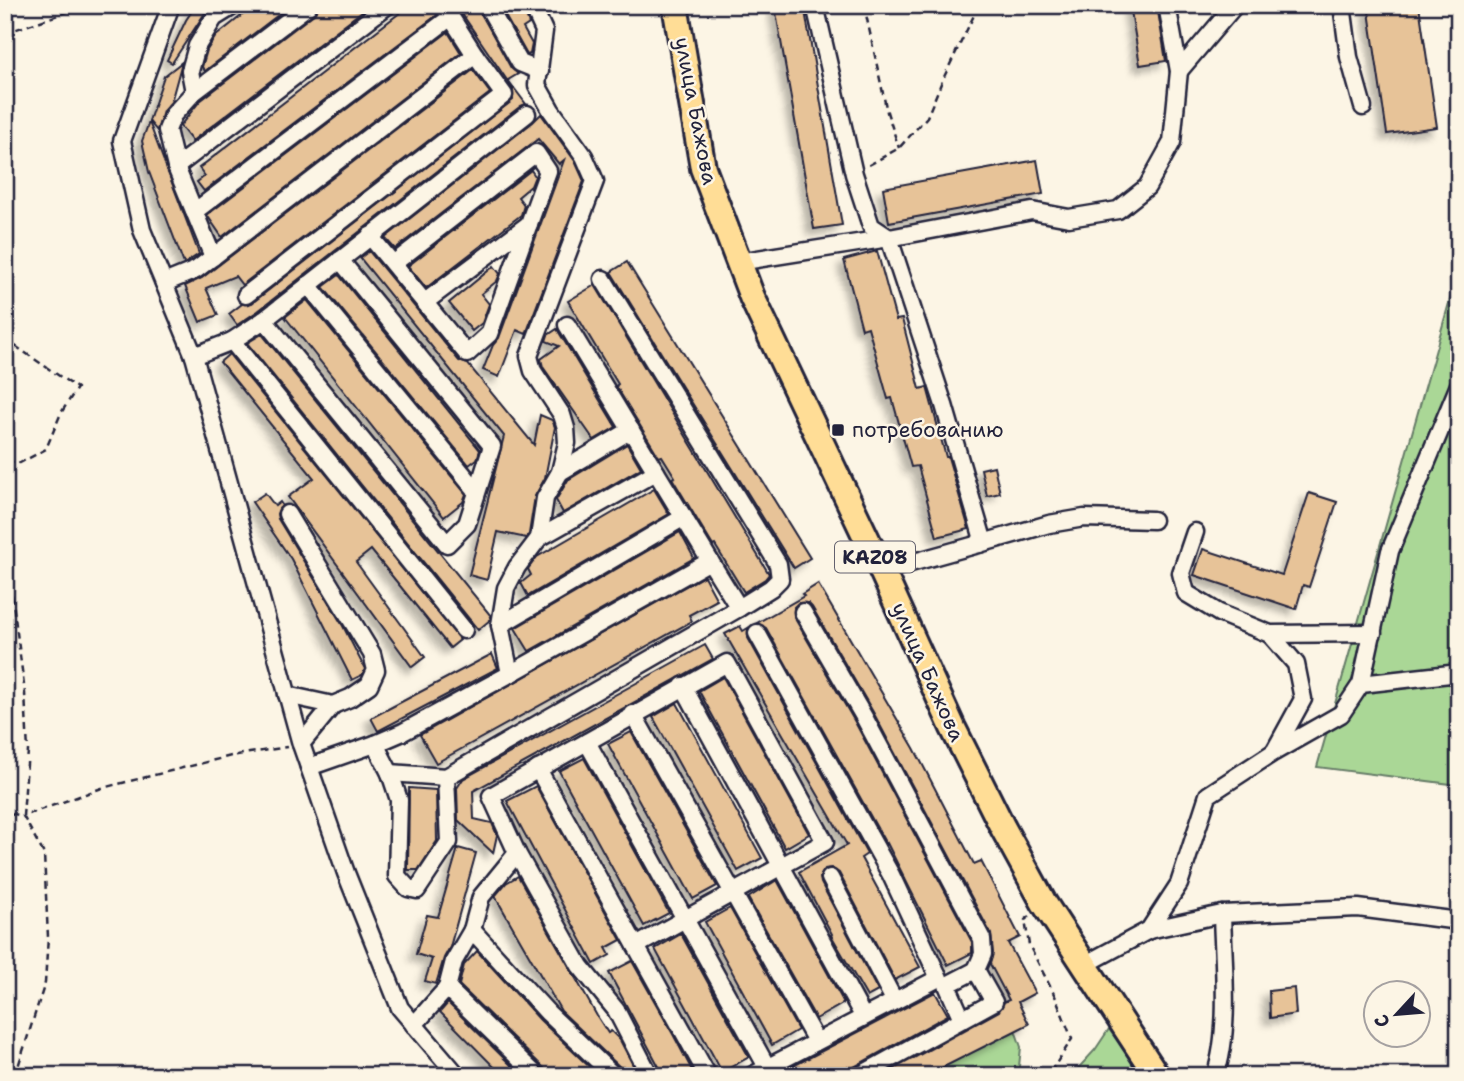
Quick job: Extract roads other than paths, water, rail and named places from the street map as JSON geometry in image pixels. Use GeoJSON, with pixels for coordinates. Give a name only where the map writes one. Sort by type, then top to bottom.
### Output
{"type":"FeatureCollection","features":[{"type":"Feature","properties":{"kind":"highway","name":"улица Бажова"},"geometry":{"type":"LineString","coordinates":[[675,5],[703,168],[752,297],[882,571],[953,729],[1003,828],[1044,903],[1157,1076]]}},
{"type":"Feature","properties":{"kind":"street"},"geometry":{"type":"LineString","coordinates":[[171,5],[122,141],[142,230],[194,356],[301,744],[346,873],[400,1009],[458,1076]]}},
{"type":"Feature","properties":{"kind":"street"},"geometry":{"type":"LineString","coordinates":[[194,92],[190,71],[197,46],[214,18],[235,5]]}},
{"type":"Feature","properties":{"kind":"street"},"geometry":{"type":"LineString","coordinates":[[213,257],[176,167],[167,130],[173,115],[194,92],[309,5]]}},
{"type":"Feature","properties":{"kind":"street"},"geometry":{"type":"LineString","coordinates":[[176,167],[388,5]]}},
{"type":"Feature","properties":{"kind":"street"},"geometry":{"type":"LineString","coordinates":[[487,5],[520,62],[540,71]]}},
{"type":"Feature","properties":{"kind":"street"},"geometry":{"type":"LineString","coordinates":[[532,5],[544,31],[537,85],[551,110],[584,156],[595,181],[529,356],[533,371],[562,415],[566,428],[566,443],[559,472],[545,498],[539,538]]}},
{"type":"Feature","properties":{"kind":"street"},"geometry":{"type":"LineString","coordinates":[[815,5],[854,174],[871,226],[889,238],[944,405],[982,536],[979,544]]}},
{"type":"Feature","properties":{"kind":"street"},"geometry":{"type":"LineString","coordinates":[[738,262],[889,238],[1032,211],[1069,218],[1118,210],[1147,187],[1172,142],[1179,71],[1167,5]]}},
{"type":"Feature","properties":{"kind":"street"},"geometry":{"type":"LineString","coordinates":[[1179,71],[1235,5]]}},
{"type":"Feature","properties":{"kind":"street"},"geometry":{"type":"LineString","coordinates":[[1342,5],[1349,57],[1363,107]]}},
{"type":"Feature","properties":{"kind":"street"},"geometry":{"type":"LineString","coordinates":[[194,212],[447,11],[504,95],[246,295]]}},
{"type":"Feature","properties":{"kind":"street"},"geometry":{"type":"LineString","coordinates":[[164,283],[196,270],[475,55]]}},
{"type":"Feature","properties":{"kind":"street"},"geometry":{"type":"LineString","coordinates":[[194,356],[232,341],[264,320],[527,114]]}},
{"type":"Feature","properties":{"kind":"street"},"geometry":{"type":"LineString","coordinates":[[370,236],[393,264],[425,302],[467,354],[489,334],[548,171],[536,152],[393,264]]}},
{"type":"Feature","properties":{"kind":"street"},"geometry":{"type":"LineString","coordinates":[[425,302],[529,224]]}},
{"type":"Feature","properties":{"kind":"street"},"geometry":{"type":"LineString","coordinates":[[264,320],[447,544],[467,524],[492,446],[340,260]]}},
{"type":"Feature","properties":{"kind":"street"},"geometry":{"type":"LineString","coordinates":[[390,773],[446,777],[739,608],[771,588],[780,579],[778,564],[603,279]]}},
{"type":"Feature","properties":{"kind":"street"},"geometry":{"type":"LineString","coordinates":[[308,285],[476,491]]}},
{"type":"Feature","properties":{"kind":"street"},"geometry":{"type":"LineString","coordinates":[[567,325],[739,608]]}},
{"type":"Feature","properties":{"kind":"street"},"geometry":{"type":"LineString","coordinates":[[232,341],[464,630]]}},
{"type":"Feature","properties":{"kind":"street"},"geometry":{"type":"LineString","coordinates":[[1149,930],[1179,884],[1208,795],[1274,752],[1341,714],[1360,684],[1390,551],[1459,385]]}},
{"type":"Feature","properties":{"kind":"street"},"geometry":{"type":"LineString","coordinates":[[559,472],[631,430]]}},
{"type":"Feature","properties":{"kind":"street"},"geometry":{"type":"LineString","coordinates":[[510,674],[500,625],[506,588],[517,567],[539,538],[656,472]]}},
{"type":"Feature","properties":{"kind":"street"},"geometry":{"type":"LineString","coordinates":[[287,514],[372,654],[376,670],[369,685],[350,698],[333,705],[301,744]]}},
{"type":"Feature","properties":{"kind":"street"},"geometry":{"type":"LineString","coordinates":[[500,625],[684,517]]}},
{"type":"Feature","properties":{"kind":"street"},"geometry":{"type":"LineString","coordinates":[[882,571],[1049,524],[1084,518],[1153,520]]}},
{"type":"Feature","properties":{"kind":"street"},"geometry":{"type":"LineString","coordinates":[[1195,531],[1181,573],[1186,593],[1219,612],[1270,634],[1373,633]]}},
{"type":"Feature","properties":{"kind":"street"},"geometry":{"type":"LineString","coordinates":[[309,767],[403,732],[710,561]]}},
{"type":"Feature","properties":{"kind":"street"},"geometry":{"type":"LineString","coordinates":[[751,1076],[894,1000],[976,970],[983,954],[982,939],[864,717],[803,612]]}},
{"type":"Feature","properties":{"kind":"street"},"geometry":{"type":"LineString","coordinates":[[757,634],[891,875],[962,1019]]}},
{"type":"Feature","properties":{"kind":"street"},"geometry":{"type":"LineString","coordinates":[[1270,634],[1296,664],[1303,699],[1274,752]]}},
{"type":"Feature","properties":{"kind":"street"},"geometry":{"type":"LineString","coordinates":[[636,946],[825,842],[727,663],[491,796],[517,852],[580,966],[616,1010],[650,1076]]}},
{"type":"Feature","properties":{"kind":"street"},"geometry":{"type":"LineString","coordinates":[[1360,684],[1459,673]]}},
{"type":"Feature","properties":{"kind":"street"},"geometry":{"type":"LineString","coordinates":[[683,686],[863,1016]]}},
{"type":"Feature","properties":{"kind":"street"},"geometry":{"type":"LineString","coordinates":[[287,695],[333,705]]}},
{"type":"Feature","properties":{"kind":"street"},"geometry":{"type":"LineString","coordinates":[[633,714],[816,1041]]}},
{"type":"Feature","properties":{"kind":"street"},"geometry":{"type":"LineString","coordinates":[[587,741],[767,1067]]}},
{"type":"Feature","properties":{"kind":"street"},"geometry":{"type":"LineString","coordinates":[[375,744],[390,773],[399,800],[397,876],[408,888],[418,890],[449,842],[446,777]]}},
{"type":"Feature","properties":{"kind":"street"},"geometry":{"type":"LineString","coordinates":[[538,769],[708,1076]]}},
{"type":"Feature","properties":{"kind":"street"},"geometry":{"type":"LineString","coordinates":[[414,1025],[447,988],[454,961],[472,930],[481,897],[517,852]]}},
{"type":"Feature","properties":{"kind":"street"},"geometry":{"type":"LineString","coordinates":[[830,878],[894,1000]]}},
{"type":"Feature","properties":{"kind":"street"},"geometry":{"type":"LineString","coordinates":[[1086,964],[1149,930],[1222,914],[1359,908],[1459,921]]}},
{"type":"Feature","properties":{"kind":"street"},"geometry":{"type":"LineString","coordinates":[[1215,1076],[1221,1059],[1224,1003],[1222,914]]}},
{"type":"Feature","properties":{"kind":"street"},"geometry":{"type":"LineString","coordinates":[[472,930],[548,1013],[614,1076]]}},
{"type":"Feature","properties":{"kind":"street"},"geometry":{"type":"LineString","coordinates":[[859,1076],[994,1002],[976,970]]}},
{"type":"Feature","properties":{"kind":"street"},"geometry":{"type":"LineString","coordinates":[[447,988],[537,1076]]}},
{"type":"Feature","properties":{"kind":"place","name":"потребованию"},"geometry":{"type":"Point","coordinates":[838,430]}}]}
